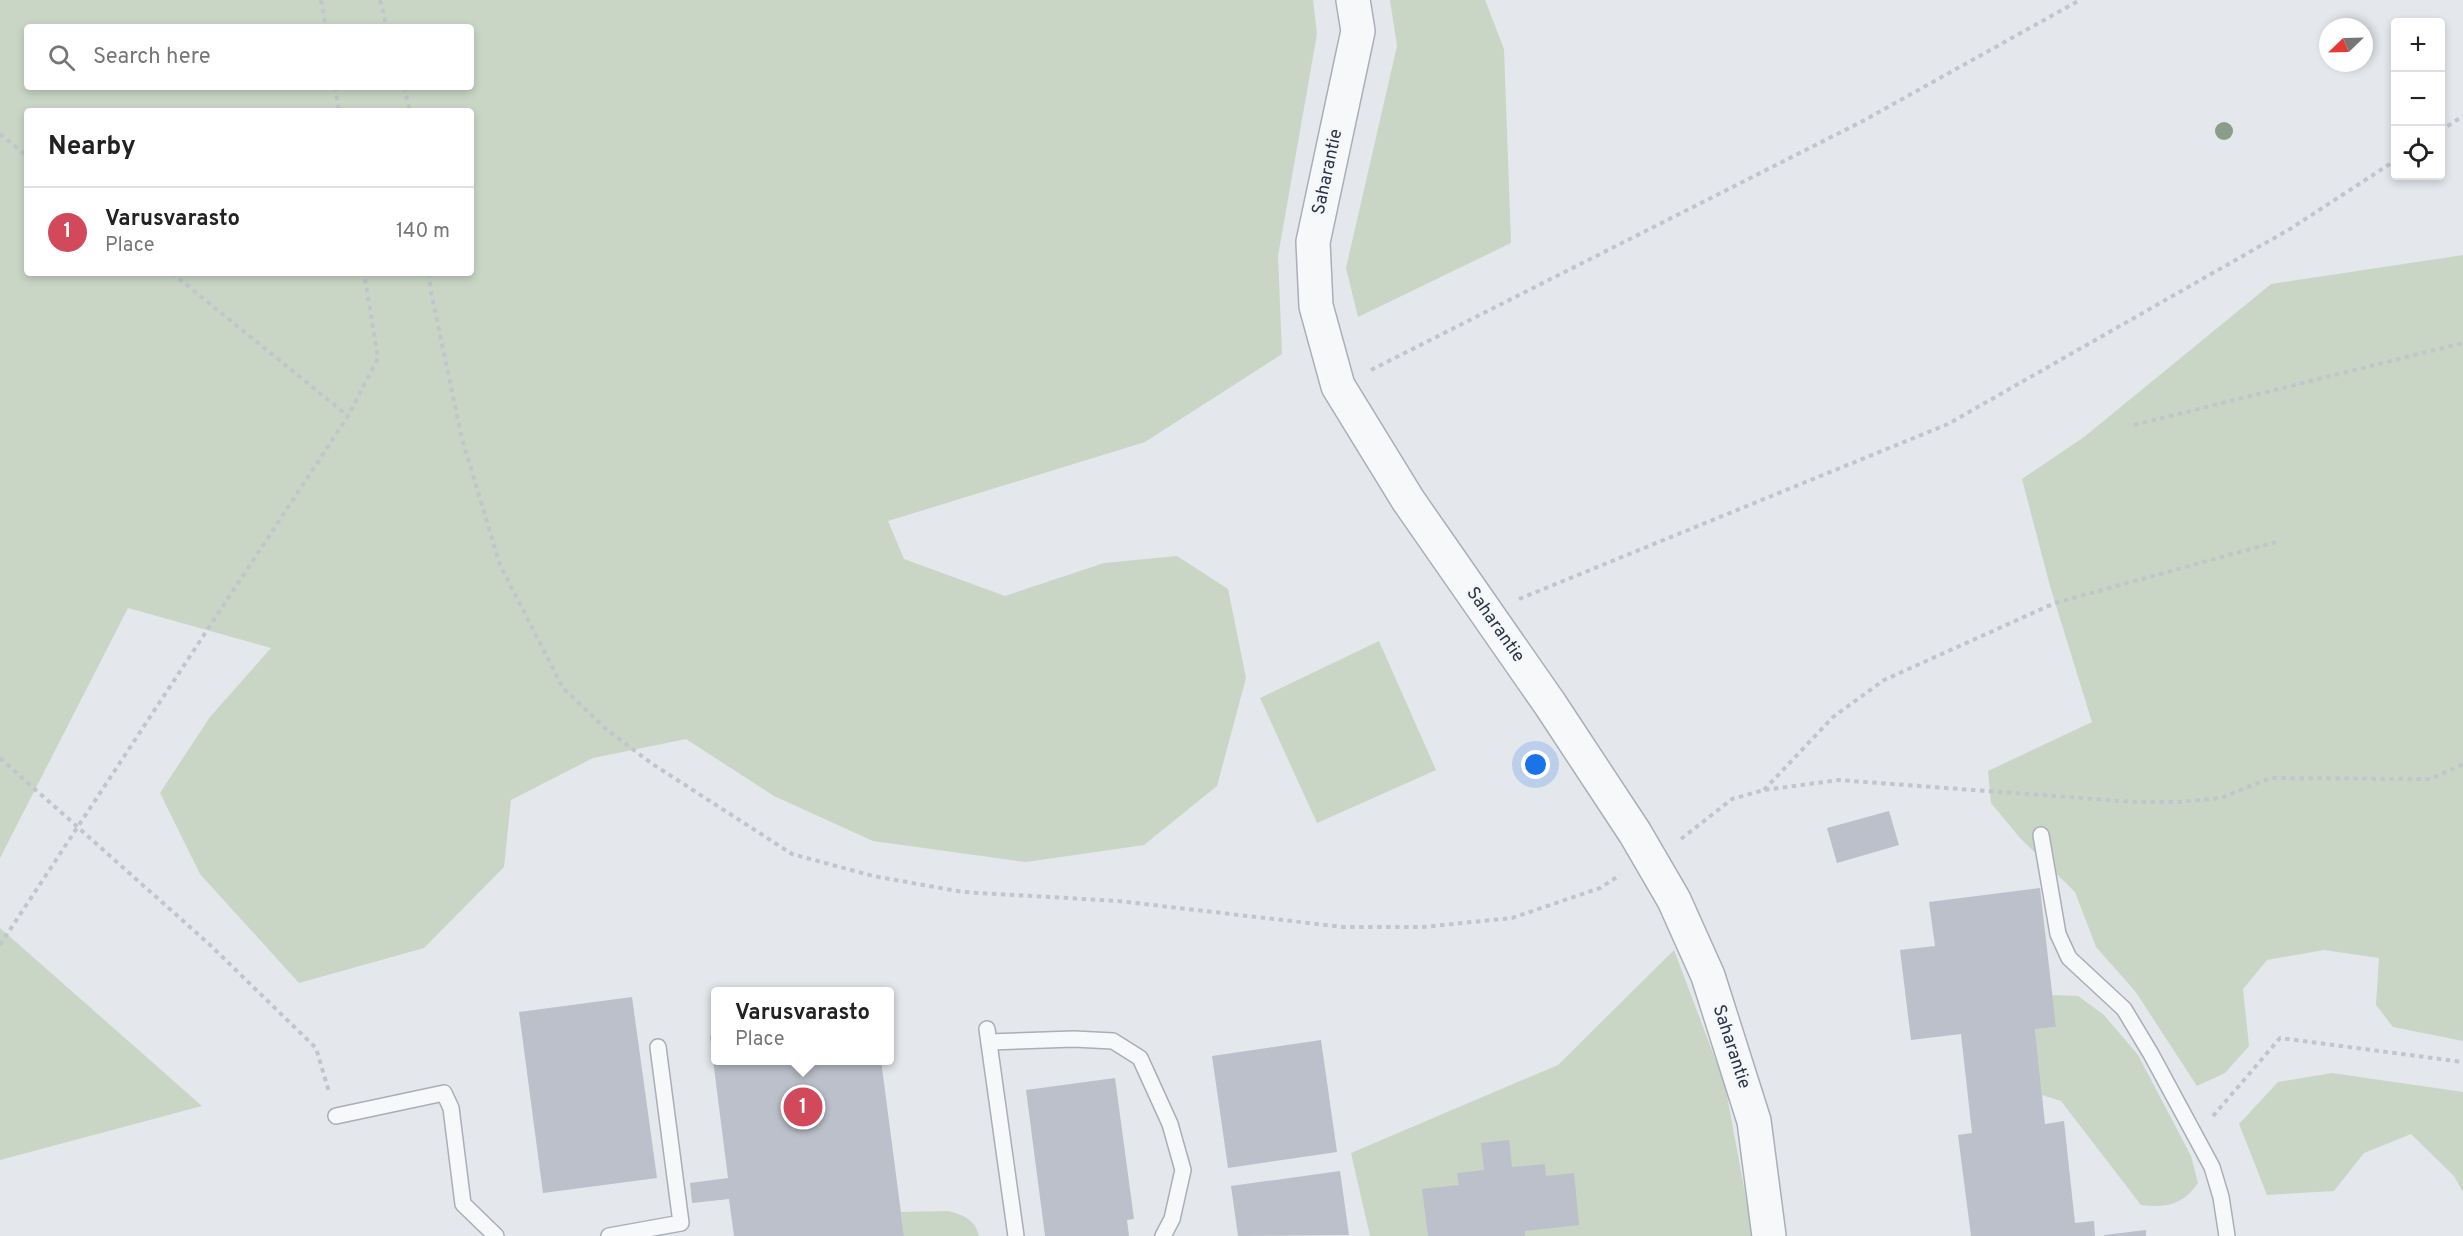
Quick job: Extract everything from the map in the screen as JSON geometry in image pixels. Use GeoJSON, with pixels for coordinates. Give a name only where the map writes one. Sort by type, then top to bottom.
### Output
{"type":"FeatureCollection","features":[{"type":"Feature","properties":{"kind":"street","name":"Saharantie"},"geometry":{"type":"LineString","coordinates":[[1353,0],[1358,31],[1313,242],[1317,306],[1338,386],[1408,500],[1550,704],[1674,900],[1708,976],[1754,1121],[1769,1236]]}},
{"type":"Feature","properties":{"kind":"lane"},"geometry":{"type":"LineString","coordinates":[[2041,835],[2058,934],[2069,958],[2124,1009],[2151,1054],[2212,1167],[2221,1197],[2228,1236]]}},
{"type":"Feature","properties":{"kind":"lane"},"geometry":{"type":"LineString","coordinates":[[1016,1236],[988,1036],[1113,1041],[1140,1058],[1170,1124],[1183,1170],[1172,1219],[1163,1236]]}},
{"type":"Feature","properties":{"kind":"lane"},"geometry":{"type":"LineString","coordinates":[[609,1236],[682,1230],[658,1047]]}},
{"type":"Feature","properties":{"kind":"lane"},"geometry":{"type":"LineString","coordinates":[[336,1116],[444,1093],[451,1108],[463,1204],[496,1236]]}},
{"type":"Feature","properties":{"kind":"path"},"geometry":{"type":"LineString","coordinates":[[321,0],[325,24]]}},
{"type":"Feature","properties":{"kind":"path"},"geometry":{"type":"LineString","coordinates":[[380,0],[386,24]]}},
{"type":"Feature","properties":{"kind":"path"},"geometry":{"type":"LineString","coordinates":[[1338,386],[1862,122],[2080,0]]}},
{"type":"Feature","properties":{"kind":"path"},"geometry":{"type":"LineString","coordinates":[[336,90],[338,108]]}},
{"type":"Feature","properties":{"kind":"path"},"geometry":{"type":"LineString","coordinates":[[405,90],[409,108]]}},
{"type":"Feature","properties":{"kind":"path"},"geometry":{"type":"LineString","coordinates":[[2445,128],[2463,116]]}},
{"type":"Feature","properties":{"kind":"path"},"geometry":{"type":"LineString","coordinates":[[0,134],[24,154]]}},
{"type":"Feature","properties":{"kind":"path"},"geometry":{"type":"LineString","coordinates":[[1485,612],[1596,569],[1948,424],[2290,229],[2391,163]]}},
{"type":"Feature","properties":{"kind":"path"},"geometry":{"type":"LineString","coordinates":[[176,276],[348,416]]}},
{"type":"Feature","properties":{"kind":"path"},"geometry":{"type":"LineString","coordinates":[[0,945],[348,416],[378,358],[364,276]]}},
{"type":"Feature","properties":{"kind":"path"},"geometry":{"type":"LineString","coordinates":[[430,276],[462,439],[500,566],[563,688],[606,729],[651,763],[708,802],[792,854],[873,876],[963,892],[1118,901],[1343,927],[1424,927],[1512,918],[1600,888],[1686,835],[1732,799],[1764,790],[1839,780],[2134,802],[2179,802],[2221,798],[2270,778],[2431,778],[2463,764]]}},
{"type":"Feature","properties":{"kind":"path"},"geometry":{"type":"LineString","coordinates":[[2134,424],[2463,343]]}},
{"type":"Feature","properties":{"kind":"path"},"geometry":{"type":"LineString","coordinates":[[1764,790],[1833,717],[1884,680],[2055,603],[2276,542]]}},
{"type":"Feature","properties":{"kind":"path"},"geometry":{"type":"LineString","coordinates":[[0,758],[209,944],[316,1048],[336,1116]]}},
{"type":"Feature","properties":{"kind":"path"},"geometry":{"type":"LineString","coordinates":[[2195,1138],[2280,1038],[2463,1062]]}},
{"type":"Feature","properties":{"kind":"green space"},"geometry":{"type":"Polygon","coordinates":[[[0,0],[1313,0],[1317,34],[1278,256],[1282,354],[1145,442],[888,521],[904,559],[1005,596],[1104,563],[1177,556],[1228,589],[1246,678],[1217,786],[1144,845],[1026,862],[873,841],[774,796],[686,739],[593,758],[511,800],[504,867],[424,948],[299,983],[200,874],[160,793],[210,717],[271,648],[128,608],[0,858],[0,0]]]}},
{"type":"Feature","properties":{"kind":"green space"},"geometry":{"type":"Polygon","coordinates":[[[1390,0],[1485,0],[1504,49],[1511,243],[1358,317],[1346,268],[1397,46],[1390,0]]]}},
{"type":"Feature","properties":{"kind":"green space"},"geometry":{"type":"Polygon","coordinates":[[[2463,255],[2463,1041],[2393,1027],[2376,1005],[2379,958],[2324,950],[2267,960],[2243,989],[2249,1046],[2225,1073],[2197,1086],[2135,991],[2096,947],[2075,892],[2020,838],[1991,803],[1988,771],[2092,722],[2050,586],[2022,479],[2084,437],[2271,284],[2463,255]]]}},
{"type":"Feature","properties":{"kind":"green space"},"geometry":{"type":"Polygon","coordinates":[[[1379,641],[1436,770],[1317,823],[1260,698],[1379,641]]]}},
{"type":"Feature","properties":{"kind":"green space"},"geometry":{"type":"Polygon","coordinates":[[[0,928],[202,1106],[0,1160],[0,928]]]}},
{"type":"Feature","properties":{"kind":"green space"},"geometry":{"type":"Polygon","coordinates":[[[1674,950],[1725,1085],[1753,1236],[1370,1236],[1351,1153],[1558,1065],[1674,950]]]}},
{"type":"Feature","properties":{"kind":"green space"},"geometry":{"type":"Polygon","coordinates":[[[2052,995],[2078,996],[2104,1015],[2138,1055],[2191,1156],[2198,1183],[2180,1200],[2166,1205],[2141,1205],[2061,1101],[2042,1095],[2035,1029],[2056,1027],[2052,995]]]}},
{"type":"Feature","properties":{"kind":"green space"},"geometry":{"type":"Polygon","coordinates":[[[2332,1073],[2463,1092],[2463,1192],[2454,1176],[2411,1134],[2364,1153],[2334,1191],[2267,1195],[2239,1124],[2278,1082],[2332,1073]]]}},
{"type":"Feature","properties":{"kind":"green space"},"geometry":{"type":"Polygon","coordinates":[[[948,1211],[968,1219],[975,1225],[979,1236],[904,1236],[901,1212],[948,1211]]]}},
{"type":"Feature","properties":{"kind":"building"},"geometry":{"type":"Polygon","coordinates":[[[1889,811],[1899,845],[1837,863],[1827,828],[1889,811]]]}},
{"type":"Feature","properties":{"kind":"building"},"geometry":{"type":"Polygon","coordinates":[[[2040,888],[2056,1027],[2035,1029],[2045,1124],[2064,1121],[2075,1223],[2094,1221],[2095,1236],[1971,1236],[1958,1135],[1972,1133],[1961,1034],[1911,1040],[1900,950],[1935,946],[1929,902],[2040,888]]]}},
{"type":"Feature","properties":{"kind":"building"},"geometry":{"type":"Polygon","coordinates":[[[632,997],[657,1178],[543,1193],[519,1012],[632,997]]]}},
{"type":"Feature","properties":{"kind":"building"},"geometry":{"type":"Polygon","coordinates":[[[1321,1040],[1337,1152],[1228,1168],[1212,1056],[1321,1040]]]}},
{"type":"Feature","properties":{"kind":"building"},"geometry":{"type":"Polygon","coordinates":[[[714,1065],[882,1065],[904,1236],[734,1236],[729,1199],[692,1203],[690,1183],[728,1178],[714,1065]]]}},
{"type":"Feature","properties":{"kind":"building"},"geometry":{"type":"Polygon","coordinates":[[[1115,1078],[1134,1219],[1127,1220],[1129,1236],[1045,1236],[1026,1090],[1115,1078]]]}},
{"type":"Feature","properties":{"kind":"building"},"geometry":{"type":"Polygon","coordinates":[[[1509,1140],[1512,1167],[1545,1164],[1546,1176],[1574,1173],[1579,1225],[1525,1231],[1525,1236],[1428,1236],[1422,1189],[1459,1185],[1457,1173],[1484,1170],[1481,1143],[1509,1140]]]}},
{"type":"Feature","properties":{"kind":"building"},"geometry":{"type":"Polygon","coordinates":[[[1340,1171],[1349,1235],[1238,1236],[1231,1186],[1340,1171]]]}},
{"type":"Feature","properties":{"kind":"building"},"geometry":{"type":"Polygon","coordinates":[[[2146,1230],[2146,1236],[2104,1236],[2104,1235],[2146,1230]]]}},
{"type":"Feature","properties":{"kind":"place","name":"Varusvarasto"},"geometry":{"type":"Point","coordinates":[803,1107]}}]}
